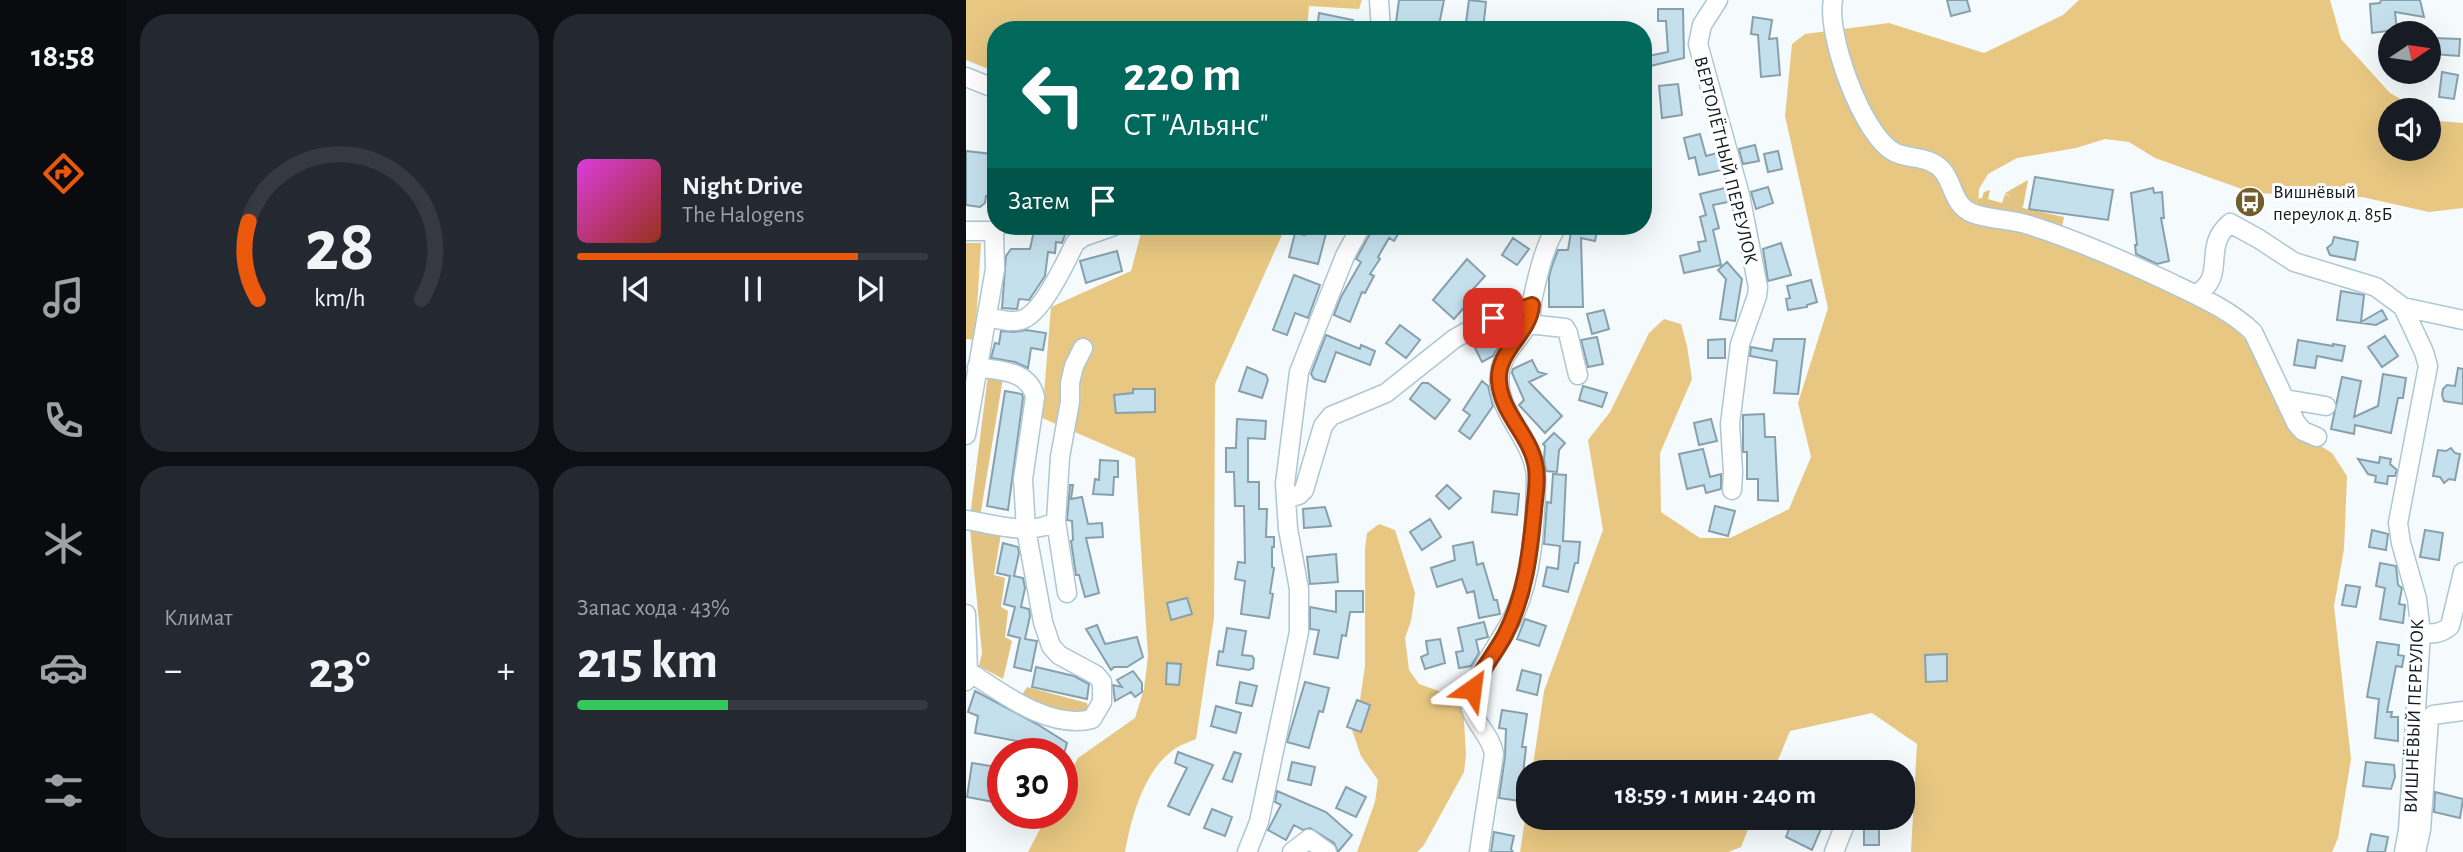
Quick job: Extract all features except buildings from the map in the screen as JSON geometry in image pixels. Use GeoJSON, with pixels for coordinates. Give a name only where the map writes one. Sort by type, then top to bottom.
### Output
{"type":"FeatureCollection","features":[{"type":"Feature","properties":{"kind":"street"},"geometry":{"type":"LineString","coordinates":[[1379,0],[1380,21]]}},
{"type":"Feature","properties":{"kind":"street","name":"ВЕРТОЛЁТНЫЙ ПЕРЕУЛОК"},"geometry":{"type":"LineString","coordinates":[[1718,0],[1702,25],[1698,44],[1740,195],[1758,287],[1740,344],[1730,424],[1732,489]]}},
{"type":"Feature","properties":{"kind":"street"},"geometry":{"type":"LineString","coordinates":[[1833,0],[1831,23],[1856,102],[1879,140],[1895,153],[1934,163],[1942,170],[1958,204],[1972,213],[2027,224],[2109,254],[2197,294],[2243,322],[2253,332],[2296,423],[2303,431],[2317,437]]}},
{"type":"Feature","properties":{"kind":"street"},"geometry":{"type":"LineString","coordinates":[[966,77],[987,85]]}},
{"type":"Feature","properties":{"kind":"street","name":"ВИШНЁВЫЙ ПЕРЕУЛОК"},"geometry":{"type":"LineString","coordinates":[[2197,294],[2207,287],[2211,279],[2216,239],[2221,230],[2230,223],[2294,262],[2376,287],[2403,307],[2424,352],[2428,366],[2398,523],[2417,599],[2421,633],[2409,830],[2404,852]]}},
{"type":"Feature","properties":{"kind":"street"},"geometry":{"type":"LineString","coordinates":[[966,230],[987,229]]}},
{"type":"Feature","properties":{"kind":"street"},"geometry":{"type":"LineString","coordinates":[[966,435],[988,317],[995,269],[996,235]]}},
{"type":"Feature","properties":{"kind":"street"},"geometry":{"type":"LineString","coordinates":[[988,317],[1015,321],[1031,315],[1075,243],[1089,235]]}},
{"type":"Feature","properties":{"kind":"street"},"geometry":{"type":"LineString","coordinates":[[1252,850],[1299,632],[1299,589],[1288,529],[1286,499],[1287,460],[1295,419],[1299,372],[1345,256],[1356,235]]}},
{"type":"Feature","properties":{"kind":"street"},"geometry":{"type":"LineString","coordinates":[[1479,852],[1494,754],[1492,743],[1474,716],[1470,698],[1475,682],[1504,637],[1517,610],[1531,552],[1536,466],[1527,443],[1511,418],[1499,381],[1503,359],[1528,324],[1544,254],[1553,235]]}},
{"type":"Feature","properties":{"kind":"street"},"geometry":{"type":"LineString","coordinates":[[1286,499],[1299,495],[1304,490],[1323,426],[1331,416],[1386,393],[1454,339],[1477,326],[1510,311],[1532,305]]}},
{"type":"Feature","properties":{"kind":"street"},"geometry":{"type":"LineString","coordinates":[[2403,307],[2463,320]]}},
{"type":"Feature","properties":{"kind":"street"},"geometry":{"type":"LineString","coordinates":[[1528,324],[1565,328],[1578,375]]}},
{"type":"Feature","properties":{"kind":"street"},"geometry":{"type":"LineString","coordinates":[[1067,593],[1056,522],[1060,457],[1070,402],[1070,383],[1074,366],[1083,348]]}},
{"type":"Feature","properties":{"kind":"street"},"geometry":{"type":"LineString","coordinates":[[966,614],[967,676],[1021,706],[1070,722],[1092,719],[1102,702],[1102,682],[1059,655],[1051,646],[1044,626],[1026,529],[1023,479],[1035,397],[1033,389],[1025,378],[977,367]]}},
{"type":"Feature","properties":{"kind":"street"},"geometry":{"type":"LineString","coordinates":[[2285,399],[2326,406]]}},
{"type":"Feature","properties":{"kind":"street"},"geometry":{"type":"LineString","coordinates":[[966,520],[1026,529],[1040,529],[1056,522]]}},
{"type":"Feature","properties":{"kind":"street"},"geometry":{"type":"LineString","coordinates":[[2421,633],[2434,634],[2450,626],[2463,572]]}},
{"type":"Feature","properties":{"kind":"street"},"geometry":{"type":"LineString","coordinates":[[2416,852],[2421,830],[2429,719],[2432,715],[2463,711]]}},
{"type":"Feature","properties":{"kind":"street"},"geometry":{"type":"LineString","coordinates":[[1834,852],[1843,830]]}},
{"type":"Feature","properties":{"kind":"street"},"geometry":{"type":"LineString","coordinates":[[1292,852],[1309,839],[1327,852]]}},
{"type":"Feature","properties":{"kind":"shaded area"},"geometry":{"type":"Polygon","coordinates":[[[966,0],[1362,0],[1359,9],[1309,6],[1308,21],[987,21],[987,68],[966,60],[966,0]]]}},
{"type":"Feature","properties":{"kind":"shaded area"},"geometry":{"type":"Polygon","coordinates":[[[2079,0],[2330,0],[2341,39],[2378,80],[2378,84],[2382,84],[2399,98],[2378,98],[2378,161],[2441,161],[2441,121],[2463,123],[2463,208],[2429,212],[2362,197],[2253,193],[2155,158],[2129,142],[2105,139],[2076,148],[2017,158],[1988,174],[1979,189],[1978,208],[1983,222],[2081,250],[2134,273],[2221,317],[2237,329],[2270,372],[2297,431],[2332,453],[2347,476],[2344,549],[2334,606],[2351,759],[2338,838],[2332,852],[1911,852],[1912,830],[1915,830],[1917,744],[1872,713],[1790,731],[1778,760],[1534,760],[1544,691],[1603,530],[1588,440],[1610,412],[1649,333],[1664,319],[1681,324],[1692,379],[1660,453],[1661,512],[1700,538],[1730,538],[1789,509],[1811,457],[1798,403],[1828,308],[1785,116],[1792,44],[1805,34],[1889,23],[1984,53],[2063,15],[2079,0]]]}},
{"type":"Feature","properties":{"kind":"shaded area"},"geometry":{"type":"Polygon","coordinates":[[[2028,180],[2023,207],[2021,206],[2023,208],[2064,217],[2061,232],[1975,207],[1971,200],[1982,198],[1984,192],[1990,190],[1988,199],[2002,203],[2005,194],[2013,198],[2005,193],[2028,180]]]}},
{"type":"Feature","properties":{"kind":"shaded area"},"geometry":{"type":"Polygon","coordinates":[[[1141,235],[1282,235],[1215,384],[1214,618],[1196,739],[1176,748],[1155,768],[1135,810],[1125,852],[1028,852],[1040,829],[1078,829],[1078,758],[1135,718],[1144,689],[1148,656],[1135,458],[1042,418],[1051,307],[1131,271],[1141,235]]]}},
{"type":"Feature","properties":{"kind":"shaded area"},"geometry":{"type":"Polygon","coordinates":[[[966,243],[981,243],[975,340],[966,339],[966,243]]]}},
{"type":"Feature","properties":{"kind":"shaded area"},"geometry":{"type":"Polygon","coordinates":[[[988,375],[1003,378],[980,517],[970,517],[988,375]]]}},
{"type":"Feature","properties":{"kind":"shaded area"},"geometry":{"type":"Polygon","coordinates":[[[1379,524],[1395,530],[1415,593],[1411,621],[1405,638],[1409,670],[1419,684],[1450,695],[1463,704],[1466,755],[1464,772],[1424,845],[1417,852],[1357,852],[1375,802],[1378,780],[1361,756],[1352,730],[1358,714],[1365,666],[1367,533],[1379,524]]]}},
{"type":"Feature","properties":{"kind":"shaded area"},"geometry":{"type":"Polygon","coordinates":[[[970,529],[1001,534],[994,575],[1005,578],[1001,607],[1008,611],[1005,637],[1012,641],[1003,679],[979,666],[982,653],[970,529]]]}},
{"type":"Feature","properties":{"kind":"shaded area"},"geometry":{"type":"Polygon","coordinates":[[[1027,687],[1087,703],[1089,712],[1074,718],[1020,698],[1027,687]]]}},
{"type":"Feature","properties":{"kind":"shaded area"},"geometry":{"type":"Polygon","coordinates":[[[1523,830],[1748,830],[1741,847],[1728,852],[1520,852],[1523,830]]]}},
{"type":"Feature","properties":{"kind":"place","name":"Вишнёвый переулок д. 85Б"},"geometry":{"type":"Point","coordinates":[2250,202]}},
{"type":"Feature","properties":{"kind":"route"},"geometry":{"type":"LineString","coordinates":[[1472,689],[1517,610],[1531,552],[1536,485],[1533,455],[1511,418],[1499,381],[1503,359],[1528,324],[1532,305],[1493,318]]}}]}
